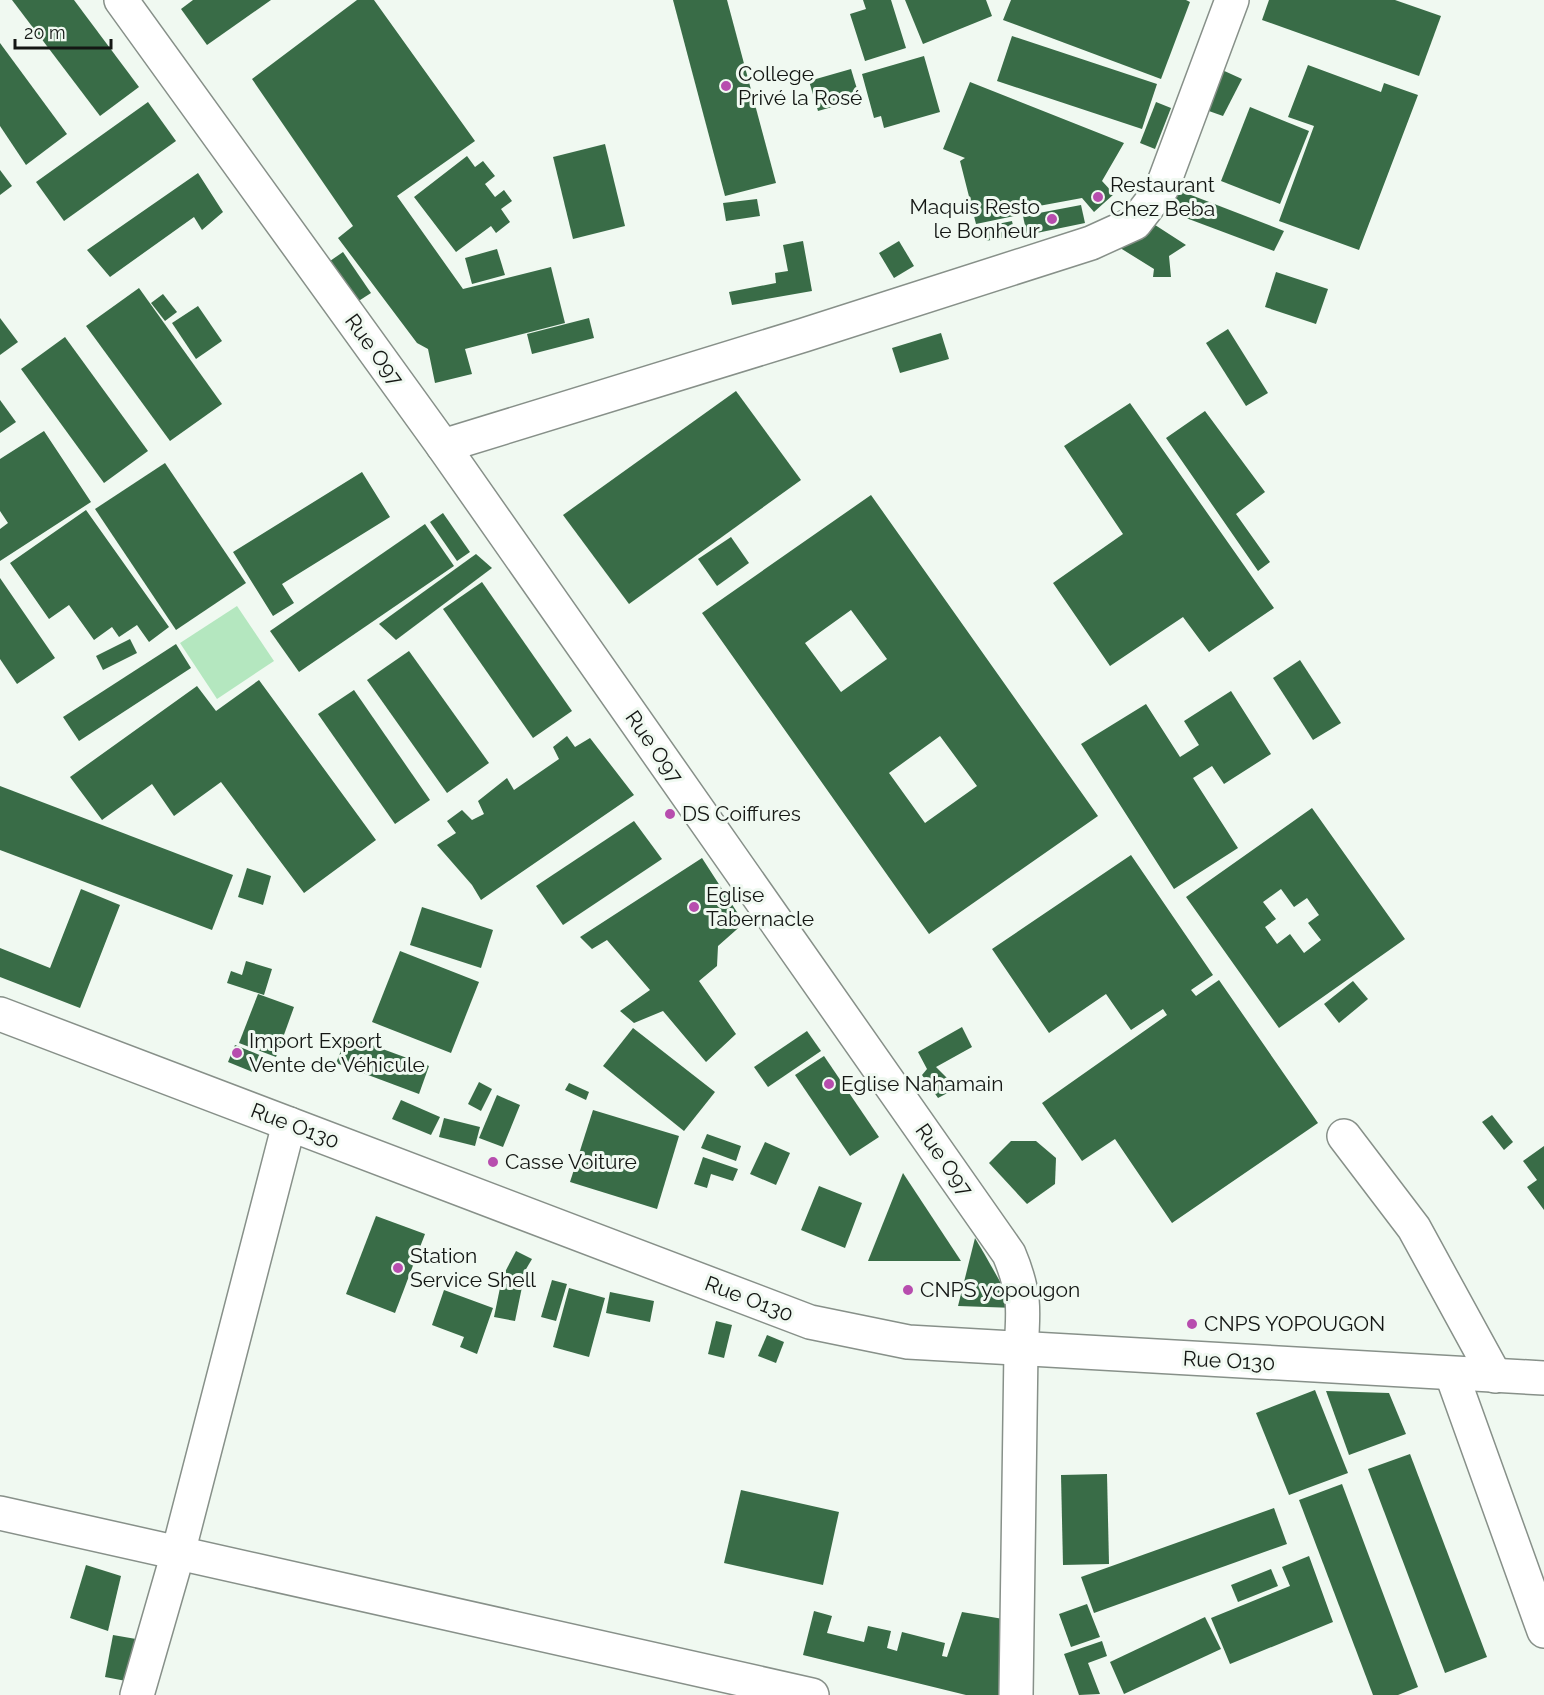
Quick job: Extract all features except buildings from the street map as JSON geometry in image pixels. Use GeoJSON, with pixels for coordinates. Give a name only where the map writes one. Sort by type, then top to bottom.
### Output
{"type":"FeatureCollection","features":[{"type":"Feature","properties":{"kind":"street","name":"Rue O97"},"geometry":{"type":"LineString","coordinates":[[121,0],[443,446],[1009,1254],[1019,1278],[1024,1304],[1021,1349],[1016,1695]]}},
{"type":"Feature","properties":{"kind":"street"},"geometry":{"type":"LineString","coordinates":[[443,446],[1080,247],[1135,223],[1162,188],[1232,0]]}},
{"type":"Feature","properties":{"kind":"street","name":"Rue O130"},"geometry":{"type":"LineString","coordinates":[[0,1014],[810,1322],[908,1342],[1452,1375],[1544,1378]]}},
{"type":"Feature","properties":{"kind":"street"},"geometry":{"type":"LineString","coordinates":[[137,1695],[178,1553],[289,1124]]}},
{"type":"Feature","properties":{"kind":"street"},"geometry":{"type":"LineString","coordinates":[[1344,1136],[1414,1228],[1495,1376]]}},
{"type":"Feature","properties":{"kind":"street"},"geometry":{"type":"LineString","coordinates":[[1452,1375],[1544,1631]]}},
{"type":"Feature","properties":{"kind":"street"},"geometry":{"type":"LineString","coordinates":[[0,1513],[812,1695]]}},
{"type":"Feature","properties":{"kind":"green space"},"geometry":{"type":"Polygon","coordinates":[[[237,606],[274,661],[217,699],[180,643],[237,606]]]}},
{"type":"Feature","properties":{"kind":"place","name":"College Privé la Rosé"},"geometry":{"type":"Point","coordinates":[726,86]}},
{"type":"Feature","properties":{"kind":"place","name":"Restaurant Chez Beba"},"geometry":{"type":"Point","coordinates":[1098,197]}},
{"type":"Feature","properties":{"kind":"place","name":"Maquis Resto le Bonheur"},"geometry":{"type":"Point","coordinates":[1052,219]}},
{"type":"Feature","properties":{"kind":"place","name":"DS Coiffures"},"geometry":{"type":"Point","coordinates":[670,814]}},
{"type":"Feature","properties":{"kind":"place","name":"Eglise Tabernacle"},"geometry":{"type":"Point","coordinates":[694,907]}},
{"type":"Feature","properties":{"kind":"place","name":"Import Export Vente de Véhicule"},"geometry":{"type":"Point","coordinates":[237,1053]}},
{"type":"Feature","properties":{"kind":"place","name":"Eglise Nahamain"},"geometry":{"type":"Point","coordinates":[829,1084]}},
{"type":"Feature","properties":{"kind":"place","name":"Casse Voiture"},"geometry":{"type":"Point","coordinates":[493,1162]}},
{"type":"Feature","properties":{"kind":"place","name":"Station Service Shell"},"geometry":{"type":"Point","coordinates":[398,1268]}},
{"type":"Feature","properties":{"kind":"place","name":"CNPS yopougon"},"geometry":{"type":"Point","coordinates":[908,1290]}},
{"type":"Feature","properties":{"kind":"place","name":"CNPS YOPOUGON"},"geometry":{"type":"Point","coordinates":[1192,1324]}}]}
